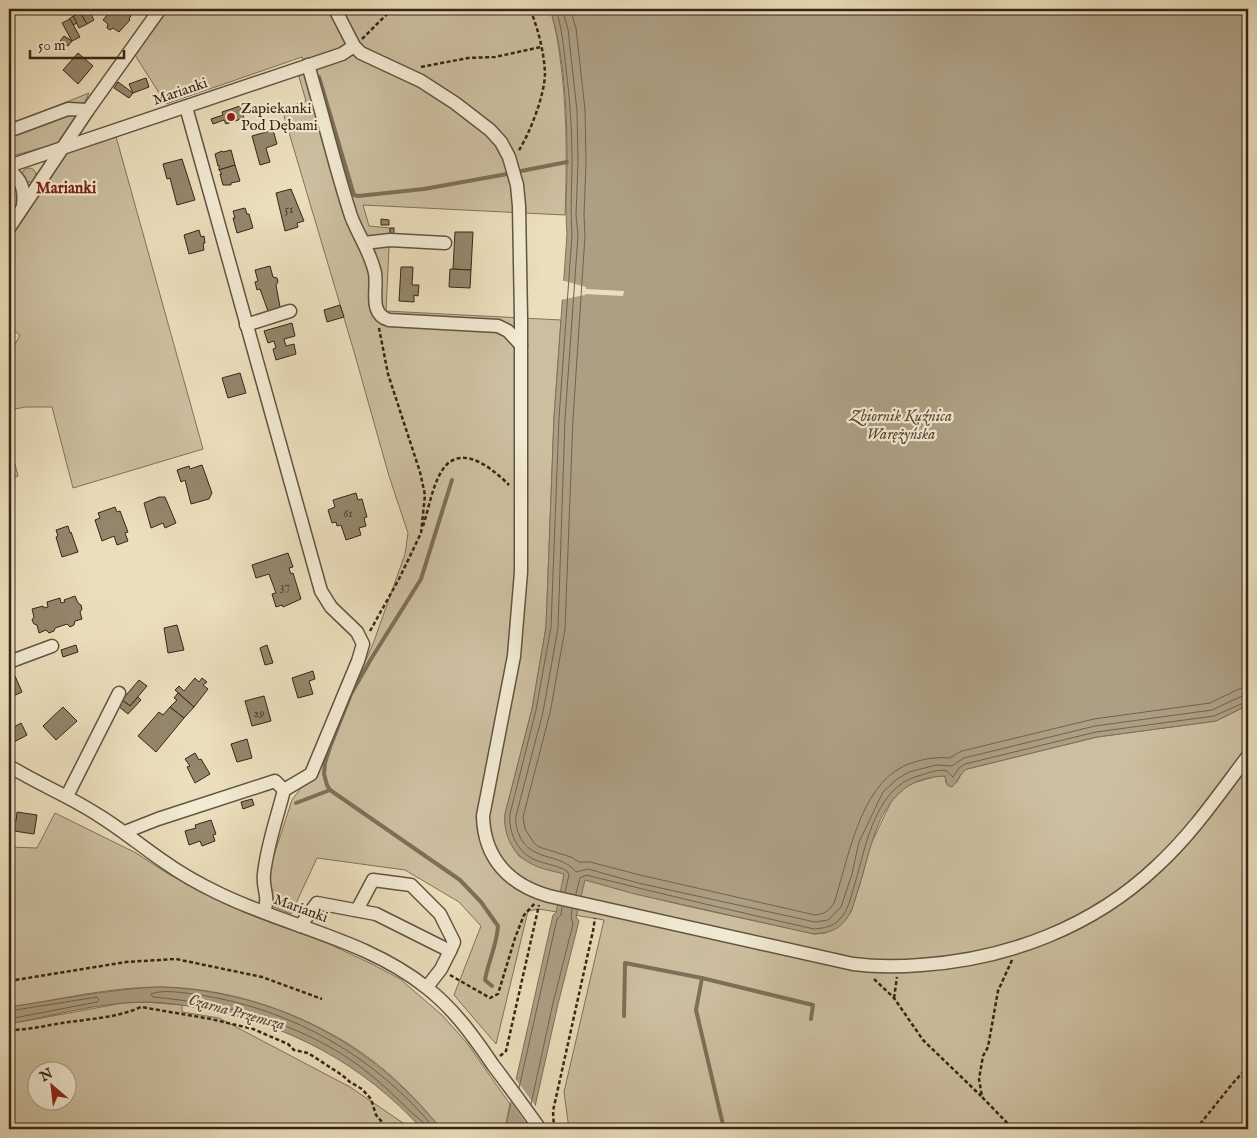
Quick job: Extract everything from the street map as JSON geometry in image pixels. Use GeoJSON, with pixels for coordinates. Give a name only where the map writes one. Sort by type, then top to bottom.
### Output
{"type":"FeatureCollection","features":[{"type":"Feature","properties":{"kind":"street"},"geometry":{"type":"LineString","coordinates":[[9,228],[88,110],[160,9]]}},
{"type":"Feature","properties":{"kind":"street"},"geometry":{"type":"LineString","coordinates":[[336,9],[354,46],[361,54],[421,81],[455,103],[490,130],[501,142],[510,161],[517,186],[521,345],[521,572],[516,645],[501,731],[486,801],[484,825],[489,847],[496,861],[505,872],[525,887],[550,896],[864,966],[900,966],[959,962],[992,955],[1054,933],[1089,916],[1140,881],[1184,839],[1248,756]]}},
{"type":"Feature","properties":{"kind":"street","name":"Marianki"},"geometry":{"type":"LineString","coordinates":[[9,166],[342,54],[354,46]]}},
{"type":"Feature","properties":{"kind":"street"},"geometry":{"type":"LineString","coordinates":[[308,65],[352,218],[375,273],[376,306],[379,314],[389,320],[498,326],[508,331],[521,345]]}},
{"type":"Feature","properties":{"kind":"street"},"geometry":{"type":"LineString","coordinates":[[186,107],[320,591],[331,607],[356,632],[363,644],[358,661],[311,774],[284,790],[271,837],[264,876],[268,902],[264,912]]}},
{"type":"Feature","properties":{"kind":"street"},"geometry":{"type":"LineString","coordinates":[[9,132],[68,109],[88,110]]}},
{"type":"Feature","properties":{"kind":"street"},"geometry":{"type":"LineString","coordinates":[[9,170],[22,185],[24,191],[23,206]]}},
{"type":"Feature","properties":{"kind":"street"},"geometry":{"type":"LineString","coordinates":[[364,243],[390,240],[445,243]]}},
{"type":"Feature","properties":{"kind":"street"},"geometry":{"type":"LineString","coordinates":[[246,325],[290,311]]}},
{"type":"Feature","properties":{"kind":"street"},"geometry":{"type":"LineString","coordinates":[[9,662],[52,646]]}},
{"type":"Feature","properties":{"kind":"street"},"geometry":{"type":"LineString","coordinates":[[67,796],[119,693]]}},
{"type":"Feature","properties":{"kind":"street","name":"Marianki"},"geometry":{"type":"LineString","coordinates":[[9,766],[67,796],[124,832],[164,862],[196,882],[264,912],[381,957],[427,987],[446,1004],[465,1026],[538,1127]]}},
{"type":"Feature","properties":{"kind":"street"},"geometry":{"type":"LineString","coordinates":[[124,832],[275,781],[284,790]]}},
{"type":"Feature","properties":{"kind":"street"},"geometry":{"type":"LineString","coordinates":[[357,910],[373,880],[412,885],[440,914],[454,942],[441,970],[427,987]]}},
{"type":"Feature","properties":{"kind":"street"},"geometry":{"type":"LineString","coordinates":[[300,926],[317,903],[376,914],[450,951]]}},
{"type":"Feature","properties":{"kind":"path"},"geometry":{"type":"LineString","coordinates":[[354,46],[392,9]]}},
{"type":"Feature","properties":{"kind":"path"},"geometry":{"type":"LineString","coordinates":[[510,161],[520,148],[538,108],[545,75],[530,9]]}},
{"type":"Feature","properties":{"kind":"path"},"geometry":{"type":"LineString","coordinates":[[400,72],[468,58],[495,57],[540,47]]}},
{"type":"Feature","properties":{"kind":"path"},"geometry":{"type":"LineString","coordinates":[[379,314],[378,322],[388,374],[420,472],[425,495],[421,533]]}},
{"type":"Feature","properties":{"kind":"path"},"geometry":{"type":"LineString","coordinates":[[363,644],[399,579],[421,533],[438,478],[444,468],[458,458],[466,457],[480,462],[498,474],[521,497]]}},
{"type":"Feature","properties":{"kind":"path"},"geometry":{"type":"LineString","coordinates":[[441,970],[490,998],[498,994],[524,915],[535,902],[540,902],[506,1050],[498,1057]]}},
{"type":"Feature","properties":{"kind":"path"},"geometry":{"type":"LineString","coordinates":[[554,1129],[552,1111],[593,931],[593,905]]}},
{"type":"Feature","properties":{"kind":"path"},"geometry":{"type":"LineString","coordinates":[[982,1097],[980,1079],[983,1056],[988,1047],[998,991],[1018,947]]}},
{"type":"Feature","properties":{"kind":"path"},"geometry":{"type":"LineString","coordinates":[[9,981],[126,962],[176,959],[262,977],[322,999]]}},
{"type":"Feature","properties":{"kind":"path"},"geometry":{"type":"LineString","coordinates":[[864,966],[865,971],[894,998],[923,1040],[1013,1129]]}},
{"type":"Feature","properties":{"kind":"path"},"geometry":{"type":"LineString","coordinates":[[894,998],[900,966]]}},
{"type":"Feature","properties":{"kind":"path"},"geometry":{"type":"LineString","coordinates":[[9,1030],[29,1030],[40,1026],[110,1016],[141,1007],[211,1019],[253,1030],[288,1044],[294,1050],[308,1053],[342,1074],[350,1082],[362,1089],[371,1099],[376,1115],[388,1129]]}},
{"type":"Feature","properties":{"kind":"path"},"geometry":{"type":"LineString","coordinates":[[1196,1129],[1248,1067]]}},
{"type":"Feature","properties":{"kind":"shaded area"},"geometry":{"type":"Polygon","coordinates":[[[166,9],[550,9],[558,41],[564,91],[566,144],[565,215],[363,205],[369,226],[390,228],[386,311],[561,320],[554,418],[546,627],[532,709],[505,814],[508,836],[519,856],[583,879],[648,897],[814,934],[826,933],[851,912],[870,846],[892,800],[907,786],[937,776],[945,776],[946,783],[957,782],[963,771],[967,769],[1097,737],[1216,721],[1248,705],[1248,1129],[569,1129],[564,1092],[604,920],[539,909],[528,911],[496,1044],[454,995],[481,926],[459,902],[405,870],[317,858],[291,914],[259,901],[292,800],[321,761],[373,644],[405,554],[408,533],[389,476],[282,109],[306,101],[299,77],[306,70],[302,57],[166,104],[135,55],[166,9]]]}},
{"type":"Feature","properties":{"kind":"shaded area"},"geometry":{"type":"Polygon","coordinates":[[[89,93],[78,117],[58,143],[9,157],[9,125],[89,93]]]}},
{"type":"Feature","properties":{"kind":"shaded area"},"geometry":{"type":"Polygon","coordinates":[[[115,133],[203,449],[73,488],[52,407],[26,407],[9,410],[9,356],[20,335],[9,327],[9,236],[64,154],[115,133]]]}},
{"type":"Feature","properties":{"kind":"shaded area"},"geometry":{"type":"Polygon","coordinates":[[[26,168],[32,168],[36,175],[32,182],[26,182],[22,178],[22,172],[26,168]]]}},
{"type":"Feature","properties":{"kind":"shaded area"},"geometry":{"type":"Polygon","coordinates":[[[9,440],[18,476],[9,479],[9,440]]]}},
{"type":"Feature","properties":{"kind":"shaded area"},"geometry":{"type":"Polygon","coordinates":[[[55,813],[136,853],[170,875],[243,912],[329,944],[400,979],[442,1015],[467,1043],[510,1104],[505,1129],[441,1129],[389,1074],[339,1038],[282,1011],[220,993],[159,987],[122,989],[9,1007],[9,847],[37,848],[55,813]]]}},
{"type":"Feature","properties":{"kind":"shaded area"},"geometry":{"type":"Polygon","coordinates":[[[145,1002],[182,1005],[182,1012],[219,1018],[350,1087],[412,1129],[9,1129],[9,1024],[123,1003],[145,1002]]]}},
{"type":"Feature","properties":{"kind":"water","name":"Zbiornik Kuźnica Warężyńska"},"geometry":{"type":"Polygon","coordinates":[[[550,9],[1248,9],[1248,705],[1216,721],[1097,737],[967,769],[952,787],[947,785],[945,776],[923,779],[906,788],[893,800],[883,815],[875,833],[850,912],[842,924],[829,932],[814,934],[635,894],[585,880],[576,917],[579,921],[530,1129],[505,1129],[564,874],[538,867],[518,854],[507,835],[505,821],[505,814],[532,709],[546,627],[554,418],[567,234],[566,104],[559,46],[550,9]]]}},
{"type":"Feature","properties":{"kind":"water","name":"Czarna Przemsza"},"geometry":{"type":"Polygon","coordinates":[[[160,987],[202,991],[242,998],[280,1010],[316,1026],[351,1046],[383,1070],[413,1098],[441,1129],[422,1129],[375,1085],[323,1051],[266,1025],[235,1016],[182,1005],[144,1002],[111,1004],[9,1024],[9,1007],[103,992],[160,987]]]}},
{"type":"Feature","properties":{"kind":"pier"},"geometry":{"type":"Polygon","coordinates":[[[561,280],[586,287],[586,289],[624,291],[623,296],[585,294],[560,300],[561,280]]]}},
{"type":"Feature","properties":{"kind":"pier"},"geometry":{"type":"Polygon","coordinates":[[[514,1077],[538,1109],[533,1129],[530,1129],[509,1099],[514,1077]]]}},
{"type":"Feature","properties":{"kind":"building"},"geometry":{"type":"Polygon","coordinates":[[[33,9],[48,9],[37,15],[33,9]]]}},
{"type":"Feature","properties":{"kind":"building"},"geometry":{"type":"Polygon","coordinates":[[[88,9],[94,20],[87,24],[80,13],[88,9]]]}},
{"type":"Feature","properties":{"kind":"building"},"geometry":{"type":"Polygon","coordinates":[[[112,9],[135,9],[130,20],[119,32],[113,28],[110,30],[107,28],[108,24],[103,20],[112,9]]]}},
{"type":"Feature","properties":{"kind":"building"},"geometry":{"type":"Polygon","coordinates":[[[80,13],[87,24],[79,28],[73,16],[80,13]]]}},
{"type":"Feature","properties":{"kind":"building"},"geometry":{"type":"Polygon","coordinates":[[[73,16],[77,23],[73,25],[69,19],[73,16]]]}},
{"type":"Feature","properties":{"kind":"building"},"geometry":{"type":"Polygon","coordinates":[[[70,19],[80,37],[72,41],[62,23],[70,19]]]}},
{"type":"Feature","properties":{"kind":"building"},"geometry":{"type":"Polygon","coordinates":[[[64,36],[72,41],[68,46],[60,41],[64,36]]]}},
{"type":"Feature","properties":{"kind":"building"},"geometry":{"type":"Polygon","coordinates":[[[78,53],[93,66],[78,84],[63,70],[78,53]]]}},
{"type":"Feature","properties":{"kind":"building"},"geometry":{"type":"Polygon","coordinates":[[[146,78],[149,87],[133,93],[129,84],[146,78]]]}},
{"type":"Feature","properties":{"kind":"building"},"geometry":{"type":"Polygon","coordinates":[[[118,82],[133,93],[129,98],[114,88],[118,82]]]}},
{"type":"Feature","properties":{"kind":"building","name":"Zapiekanki Pod Dębami"},"geometry":{"type":"Polygon","coordinates":[[[240,106],[244,118],[226,124],[224,120],[213,124],[211,119],[223,115],[222,112],[240,106]]]}},
{"type":"Feature","properties":{"kind":"building"},"geometry":{"type":"Polygon","coordinates":[[[273,130],[277,144],[266,148],[270,162],[260,165],[252,136],[273,130]]]}},
{"type":"Feature","properties":{"kind":"building"},"geometry":{"type":"Polygon","coordinates":[[[231,150],[235,165],[219,170],[215,154],[231,150]]]}},
{"type":"Feature","properties":{"kind":"building"},"geometry":{"type":"Polygon","coordinates":[[[182,159],[195,200],[177,205],[170,178],[167,179],[163,164],[182,159]]]}},
{"type":"Feature","properties":{"kind":"building"},"geometry":{"type":"Polygon","coordinates":[[[235,165],[240,181],[231,183],[231,185],[223,185],[220,174],[222,174],[219,170],[235,165]]]}},
{"type":"Feature","properties":{"kind":"building"},"geometry":{"type":"Polygon","coordinates":[[[291,189],[304,221],[297,223],[298,227],[285,231],[276,193],[291,189]]]}},
{"type":"Feature","properties":{"kind":"building"},"geometry":{"type":"Polygon","coordinates":[[[245,208],[253,228],[237,233],[233,211],[245,208]]]}},
{"type":"Feature","properties":{"kind":"building"},"geometry":{"type":"Polygon","coordinates":[[[381,219],[389,220],[389,225],[381,225],[381,219]]]}},
{"type":"Feature","properties":{"kind":"building"},"geometry":{"type":"Polygon","coordinates":[[[390,228],[394,228],[394,234],[390,234],[390,228]]]}},
{"type":"Feature","properties":{"kind":"building"},"geometry":{"type":"Polygon","coordinates":[[[199,230],[201,237],[204,236],[204,250],[189,254],[184,235],[199,230]]]}},
{"type":"Feature","properties":{"kind":"building"},"geometry":{"type":"Polygon","coordinates":[[[455,232],[473,232],[471,270],[453,269],[455,232]]]}},
{"type":"Feature","properties":{"kind":"building"},"geometry":{"type":"Polygon","coordinates":[[[270,266],[273,277],[277,278],[278,282],[276,285],[280,307],[268,311],[260,289],[257,290],[255,282],[258,281],[255,270],[270,266]]]}},
{"type":"Feature","properties":{"kind":"building"},"geometry":{"type":"Polygon","coordinates":[[[401,267],[413,267],[412,285],[419,285],[418,296],[414,295],[414,302],[399,301],[401,267]]]}},
{"type":"Feature","properties":{"kind":"building"},"geometry":{"type":"Polygon","coordinates":[[[450,269],[471,270],[470,288],[449,287],[450,269]]]}},
{"type":"Feature","properties":{"kind":"building"},"geometry":{"type":"Polygon","coordinates":[[[340,305],[344,317],[327,322],[324,310],[340,305]]]}},
{"type":"Feature","properties":{"kind":"building"},"geometry":{"type":"Polygon","coordinates":[[[292,323],[295,336],[284,339],[286,346],[294,344],[296,354],[276,360],[273,349],[276,348],[274,341],[268,343],[264,331],[292,323]]]}},
{"type":"Feature","properties":{"kind":"building"},"geometry":{"type":"Polygon","coordinates":[[[240,373],[246,393],[228,398],[222,378],[240,373]]]}},
{"type":"Feature","properties":{"kind":"building"},"geometry":{"type":"Polygon","coordinates":[[[202,465],[212,493],[209,499],[191,504],[185,480],[181,482],[177,470],[189,466],[190,469],[202,465]]]}},
{"type":"Feature","properties":{"kind":"building"},"geometry":{"type":"Polygon","coordinates":[[[356,493],[358,500],[362,499],[367,517],[364,518],[366,526],[359,528],[361,535],[346,540],[341,525],[337,526],[336,522],[332,523],[328,510],[335,507],[333,500],[356,493]]]}},
{"type":"Feature","properties":{"kind":"building"},"geometry":{"type":"Polygon","coordinates":[[[159,497],[165,497],[176,523],[165,528],[163,523],[151,528],[144,503],[159,497]]]}},
{"type":"Feature","properties":{"kind":"building"},"geometry":{"type":"Polygon","coordinates":[[[115,507],[117,512],[120,511],[128,532],[125,533],[128,541],[117,545],[114,536],[102,541],[95,520],[100,518],[98,513],[115,507]]]}},
{"type":"Feature","properties":{"kind":"building"},"geometry":{"type":"Polygon","coordinates":[[[68,526],[78,552],[62,557],[56,537],[58,536],[56,530],[68,526]]]}},
{"type":"Feature","properties":{"kind":"building"},"geometry":{"type":"Polygon","coordinates":[[[288,553],[293,567],[289,568],[291,574],[293,573],[301,599],[283,607],[282,605],[276,607],[272,594],[276,593],[269,574],[256,578],[252,565],[288,553]]]}},
{"type":"Feature","properties":{"kind":"building"},"geometry":{"type":"Polygon","coordinates":[[[75,596],[81,605],[82,619],[75,621],[74,625],[70,627],[67,624],[55,628],[54,631],[49,633],[46,630],[39,633],[37,625],[32,620],[34,617],[32,609],[43,606],[44,608],[48,607],[47,602],[60,598],[61,603],[65,602],[64,600],[75,596]]]}},
{"type":"Feature","properties":{"kind":"building"},"geometry":{"type":"Polygon","coordinates":[[[177,625],[184,650],[168,653],[164,628],[177,625]]]}},
{"type":"Feature","properties":{"kind":"building"},"geometry":{"type":"Polygon","coordinates":[[[76,645],[78,652],[63,657],[61,650],[76,645]]]}},
{"type":"Feature","properties":{"kind":"building"},"geometry":{"type":"Polygon","coordinates":[[[267,645],[273,663],[265,665],[260,648],[267,645]]]}},
{"type":"Feature","properties":{"kind":"building"},"geometry":{"type":"Polygon","coordinates":[[[313,671],[315,679],[309,681],[313,694],[298,698],[292,678],[313,671]]]}},
{"type":"Feature","properties":{"kind":"building"},"geometry":{"type":"Polygon","coordinates":[[[15,676],[22,692],[9,698],[9,679],[15,676]]]}},
{"type":"Feature","properties":{"kind":"building"},"geometry":{"type":"Polygon","coordinates":[[[195,678],[199,682],[202,678],[207,682],[203,685],[208,689],[194,707],[175,690],[179,686],[184,691],[195,678]]]}},
{"type":"Feature","properties":{"kind":"building"},"geometry":{"type":"Polygon","coordinates":[[[139,680],[147,686],[130,706],[122,700],[139,680]]]}},
{"type":"Feature","properties":{"kind":"building"},"geometry":{"type":"Polygon","coordinates":[[[178,693],[194,707],[184,718],[170,707],[177,700],[174,698],[178,693]]]}},
{"type":"Feature","properties":{"kind":"building"},"geometry":{"type":"Polygon","coordinates":[[[264,696],[271,721],[252,726],[245,701],[264,696]]]}},
{"type":"Feature","properties":{"kind":"building"},"geometry":{"type":"Polygon","coordinates":[[[138,697],[141,700],[128,714],[118,706],[122,700],[130,706],[138,697]]]}},
{"type":"Feature","properties":{"kind":"building"},"geometry":{"type":"Polygon","coordinates":[[[63,707],[77,721],[56,740],[43,726],[63,707]]]}},
{"type":"Feature","properties":{"kind":"building"},"geometry":{"type":"Polygon","coordinates":[[[170,707],[184,718],[156,752],[138,736],[159,712],[163,715],[170,707]]]}},
{"type":"Feature","properties":{"kind":"building"},"geometry":{"type":"Polygon","coordinates":[[[21,723],[27,735],[14,742],[9,730],[21,723]]]}},
{"type":"Feature","properties":{"kind":"building"},"geometry":{"type":"Polygon","coordinates":[[[247,739],[252,758],[237,762],[231,744],[247,739]]]}},
{"type":"Feature","properties":{"kind":"building"},"geometry":{"type":"Polygon","coordinates":[[[195,753],[210,774],[195,783],[187,767],[190,766],[185,759],[195,753]]]}},
{"type":"Feature","properties":{"kind":"building"},"geometry":{"type":"Polygon","coordinates":[[[252,799],[254,805],[243,809],[241,802],[252,799]]]}},
{"type":"Feature","properties":{"kind":"building"},"geometry":{"type":"Polygon","coordinates":[[[17,812],[37,815],[34,834],[14,831],[15,827],[11,826],[12,820],[16,821],[17,812]]]}},
{"type":"Feature","properties":{"kind":"building"},"geometry":{"type":"Polygon","coordinates":[[[211,820],[216,834],[213,835],[215,841],[202,846],[200,841],[189,845],[185,831],[196,828],[195,825],[211,820]]]}},
{"type":"Feature","properties":{"kind":"waterway"},"geometry":{"type":"LineString","coordinates":[[319,77],[354,195],[424,189],[507,174]]}},
{"type":"Feature","properties":{"kind":"waterway"},"geometry":{"type":"LineString","coordinates":[[521,171],[567,162]]}},
{"type":"Feature","properties":{"kind":"waterway"},"geometry":{"type":"LineString","coordinates":[[452,480],[421,579],[351,694],[330,747],[324,774],[330,790],[460,880],[481,902],[498,926],[485,980],[492,986]]}},
{"type":"Feature","properties":{"kind":"waterway"},"geometry":{"type":"LineString","coordinates":[[296,803],[330,790]]}},
{"type":"Feature","properties":{"kind":"waterway"},"geometry":{"type":"LineString","coordinates":[[624,1016],[625,963],[702,978],[696,1010],[724,1129]]}},
{"type":"Feature","properties":{"kind":"waterway"},"geometry":{"type":"LineString","coordinates":[[702,978],[813,1005],[811,1019]]}},
{"type":"Feature","properties":{"kind":"place","name":"Zapiekanki Pod Dębami"},"geometry":{"type":"Point","coordinates":[231,117]}},
{"type":"Feature","properties":{"kind":"district","name":"Marianki"},"geometry":{"type":"Point","coordinates":[66,187]}}]}
